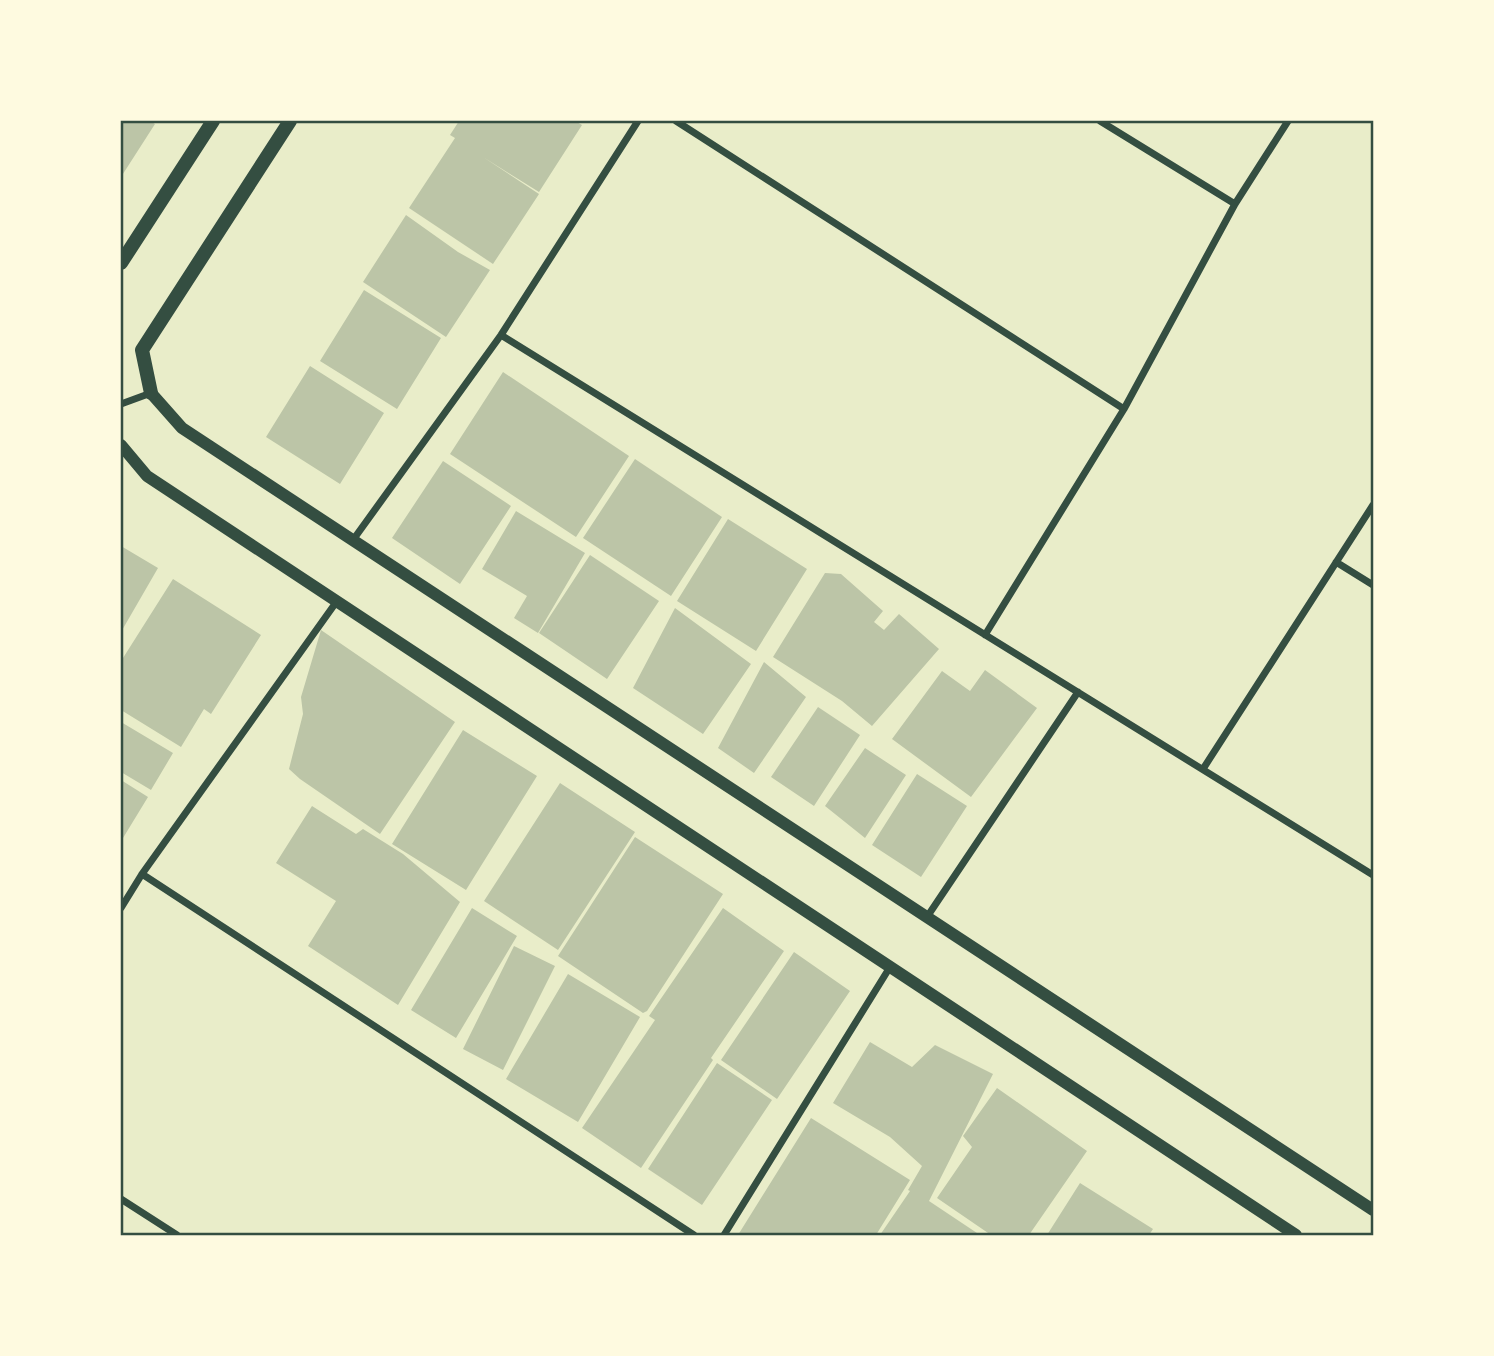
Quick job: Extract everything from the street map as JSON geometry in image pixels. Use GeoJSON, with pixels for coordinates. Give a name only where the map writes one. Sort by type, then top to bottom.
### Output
{"type":"FeatureCollection","features":[{"type":"Feature","properties":{"kind":"main road"},"geometry":{"type":"LineString","coordinates":[[121,263],[213,121]]}},
{"type":"Feature","properties":{"kind":"main road"},"geometry":{"type":"LineString","coordinates":[[151,393],[142,349],[290,121]]}},
{"type":"Feature","properties":{"kind":"street"},"geometry":{"type":"LineString","coordinates":[[353,540],[501,335],[638,121]]}},
{"type":"Feature","properties":{"kind":"street"},"geometry":{"type":"LineString","coordinates":[[676,121],[1124,409]]}},
{"type":"Feature","properties":{"kind":"street"},"geometry":{"type":"LineString","coordinates":[[1100,121],[1235,204]]}},
{"type":"Feature","properties":{"kind":"street"},"geometry":{"type":"LineString","coordinates":[[985,635],[1124,409],[1235,204],[1288,121]]}},
{"type":"Feature","properties":{"kind":"street"},"geometry":{"type":"LineString","coordinates":[[501,335],[1373,875]]}},
{"type":"Feature","properties":{"kind":"street"},"geometry":{"type":"LineString","coordinates":[[121,404],[151,393],[182,428],[1373,1210]]}},
{"type":"Feature","properties":{"kind":"street"},"geometry":{"type":"LineString","coordinates":[[121,445],[147,476],[1296,1235]]}},
{"type":"Feature","properties":{"kind":"street"},"geometry":{"type":"LineString","coordinates":[[1203,769],[1373,505]]}},
{"type":"Feature","properties":{"kind":"street"},"geometry":{"type":"LineString","coordinates":[[1336,562],[1373,585]]}},
{"type":"Feature","properties":{"kind":"street"},"geometry":{"type":"LineString","coordinates":[[121,908],[142,874],[337,601]]}},
{"type":"Feature","properties":{"kind":"street"},"geometry":{"type":"LineString","coordinates":[[927,917],[1078,692]]}},
{"type":"Feature","properties":{"kind":"street"},"geometry":{"type":"LineString","coordinates":[[142,874],[694,1235]]}},
{"type":"Feature","properties":{"kind":"street"},"geometry":{"type":"LineString","coordinates":[[724,1235],[890,967]]}},
{"type":"Feature","properties":{"kind":"street"},"geometry":{"type":"LineString","coordinates":[[121,1199],[177,1235]]}},
{"type":"Feature","properties":{"kind":"building"},"geometry":{"type":"Polygon","coordinates":[[[121,121],[150,121],[155,124],[121,177],[121,121]]]}},
{"type":"Feature","properties":{"kind":"building"},"geometry":{"type":"Polygon","coordinates":[[[459,121],[575,121],[582,125],[539,192],[483,157],[539,194],[493,264],[409,208],[455,138],[450,135],[459,121]]]}},
{"type":"Feature","properties":{"kind":"building"},"geometry":{"type":"Polygon","coordinates":[[[406,215],[458,252],[490,270],[446,337],[363,282],[406,215]]]}},
{"type":"Feature","properties":{"kind":"building"},"geometry":{"type":"Polygon","coordinates":[[[364,290],[441,338],[397,409],[320,361],[364,290]]]}},
{"type":"Feature","properties":{"kind":"building"},"geometry":{"type":"Polygon","coordinates":[[[310,366],[384,413],[340,484],[266,437],[310,366]]]}},
{"type":"Feature","properties":{"kind":"building"},"geometry":{"type":"Polygon","coordinates":[[[503,372],[629,456],[576,537],[450,454],[503,372]]]}},
{"type":"Feature","properties":{"kind":"building"},"geometry":{"type":"Polygon","coordinates":[[[635,459],[722,517],[671,596],[583,538],[635,459]]]}},
{"type":"Feature","properties":{"kind":"building"},"geometry":{"type":"Polygon","coordinates":[[[443,461],[511,506],[460,584],[392,538],[443,461]]]}},
{"type":"Feature","properties":{"kind":"building"},"geometry":{"type":"Polygon","coordinates":[[[516,511],[585,553],[538,633],[514,618],[527,596],[482,569],[516,511]]]}},
{"type":"Feature","properties":{"kind":"building"},"geometry":{"type":"Polygon","coordinates":[[[728,519],[807,569],[756,651],[677,601],[728,519]]]}},
{"type":"Feature","properties":{"kind":"building"},"geometry":{"type":"Polygon","coordinates":[[[121,546],[158,568],[121,632],[121,546]]]}},
{"type":"Feature","properties":{"kind":"building"},"geometry":{"type":"Polygon","coordinates":[[[590,555],[659,601],[607,679],[539,633],[590,555]]]}},
{"type":"Feature","properties":{"kind":"building"},"geometry":{"type":"Polygon","coordinates":[[[825,573],[841,574],[883,611],[874,622],[884,630],[899,614],[939,649],[872,726],[842,701],[773,657],[825,573]]]}},
{"type":"Feature","properties":{"kind":"building"},"geometry":{"type":"Polygon","coordinates":[[[173,579],[261,635],[211,714],[204,709],[181,747],[121,710],[121,655],[123,658],[173,579]]]}},
{"type":"Feature","properties":{"kind":"building"},"geometry":{"type":"Polygon","coordinates":[[[675,608],[751,664],[703,734],[633,688],[675,608]]]}},
{"type":"Feature","properties":{"kind":"building"},"geometry":{"type":"Polygon","coordinates":[[[321,630],[455,722],[380,834],[289,769],[303,714],[301,697],[321,630]]]}},
{"type":"Feature","properties":{"kind":"building"},"geometry":{"type":"Polygon","coordinates":[[[764,662],[806,697],[754,773],[718,748],[764,662]]]}},
{"type":"Feature","properties":{"kind":"building"},"geometry":{"type":"Polygon","coordinates":[[[985,670],[1037,708],[971,797],[892,739],[942,671],[970,691],[985,670]]]}},
{"type":"Feature","properties":{"kind":"building"},"geometry":{"type":"Polygon","coordinates":[[[818,707],[860,735],[814,806],[771,777],[818,707]]]}},
{"type":"Feature","properties":{"kind":"building"},"geometry":{"type":"Polygon","coordinates":[[[121,722],[173,753],[151,790],[121,772],[121,722]]]}},
{"type":"Feature","properties":{"kind":"building"},"geometry":{"type":"Polygon","coordinates":[[[463,730],[537,776],[466,890],[392,844],[463,730]]]}},
{"type":"Feature","properties":{"kind":"building"},"geometry":{"type":"Polygon","coordinates":[[[865,748],[906,775],[865,838],[825,806],[865,748]]]}},
{"type":"Feature","properties":{"kind":"building"},"geometry":{"type":"Polygon","coordinates":[[[917,774],[967,806],[921,877],[872,845],[917,774]]]}},
{"type":"Feature","properties":{"kind":"building"},"geometry":{"type":"Polygon","coordinates":[[[121,780],[148,797],[123,838],[121,836],[121,780]]]}},
{"type":"Feature","properties":{"kind":"building"},"geometry":{"type":"Polygon","coordinates":[[[560,783],[635,832],[558,950],[484,901],[560,783]]]}},
{"type":"Feature","properties":{"kind":"building"},"geometry":{"type":"Polygon","coordinates":[[[312,806],[356,834],[363,829],[403,854],[460,902],[398,1005],[308,946],[336,901],[276,863],[312,806]]]}},
{"type":"Feature","properties":{"kind":"building"},"geometry":{"type":"Polygon","coordinates":[[[635,837],[723,894],[647,1011],[643,1013],[558,956],[635,837]]]}},
{"type":"Feature","properties":{"kind":"building"},"geometry":{"type":"Polygon","coordinates":[[[472,908],[517,936],[456,1038],[411,1010],[472,908]]]}},
{"type":"Feature","properties":{"kind":"building"},"geometry":{"type":"Polygon","coordinates":[[[723,908],[784,951],[641,1168],[582,1128],[655,1020],[649,1016],[723,908]]]}},
{"type":"Feature","properties":{"kind":"building"},"geometry":{"type":"Polygon","coordinates":[[[514,946],[555,966],[503,1070],[463,1049],[514,946]]]}},
{"type":"Feature","properties":{"kind":"building"},"geometry":{"type":"Polygon","coordinates":[[[794,952],[850,991],[777,1099],[721,1060],[794,952]]]}},
{"type":"Feature","properties":{"kind":"building"},"geometry":{"type":"Polygon","coordinates":[[[568,974],[640,1017],[578,1122],[506,1079],[568,974]]]}},
{"type":"Feature","properties":{"kind":"building"},"geometry":{"type":"Polygon","coordinates":[[[870,1042],[912,1067],[935,1045],[993,1074],[929,1201],[980,1235],[880,1235],[910,1191],[908,1190],[922,1166],[890,1137],[833,1103],[870,1042]]]}},
{"type":"Feature","properties":{"kind":"building"},"geometry":{"type":"Polygon","coordinates":[[[717,1063],[772,1100],[702,1205],[648,1169],[717,1063]]]}},
{"type":"Feature","properties":{"kind":"building"},"geometry":{"type":"Polygon","coordinates":[[[997,1088],[1087,1151],[1029,1235],[991,1235],[937,1198],[972,1147],[963,1136],[997,1088]]]}},
{"type":"Feature","properties":{"kind":"building"},"geometry":{"type":"Polygon","coordinates":[[[811,1118],[910,1180],[876,1235],[738,1235],[811,1118]]]}},
{"type":"Feature","properties":{"kind":"building"},"geometry":{"type":"Polygon","coordinates":[[[1080,1183],[1153,1229],[1149,1235],[1047,1235],[1080,1183]]]}}]}
